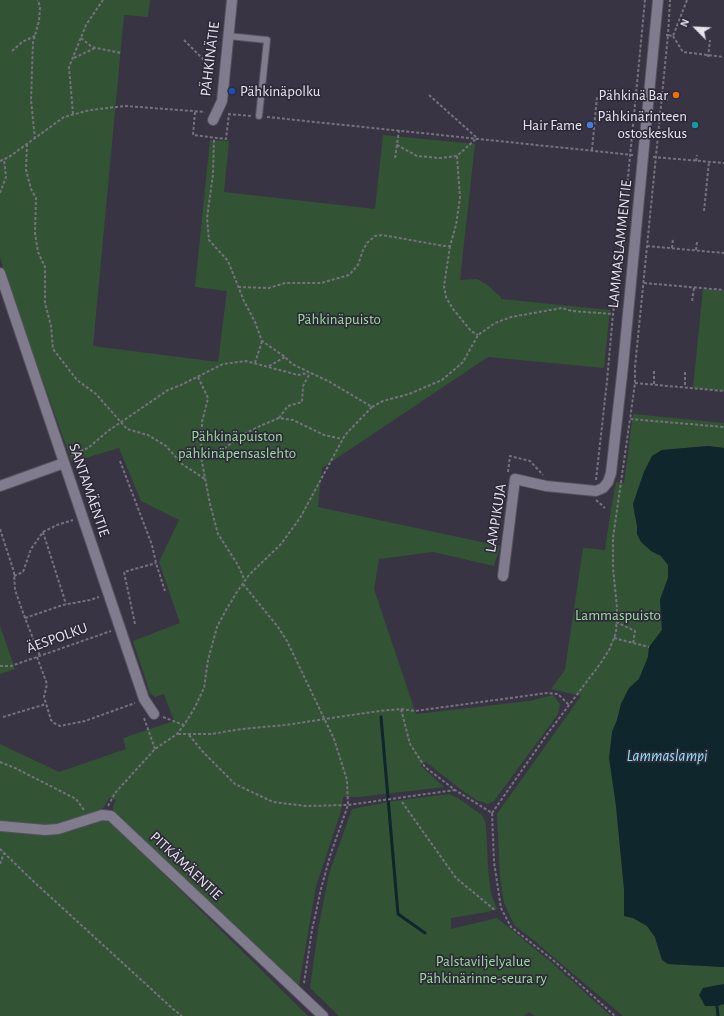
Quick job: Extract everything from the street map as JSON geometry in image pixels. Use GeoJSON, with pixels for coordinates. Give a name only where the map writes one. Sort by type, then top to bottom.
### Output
{"type":"FeatureCollection","features":[{"type":"Feature","properties":{"kind":"street","name":"PÄHKINÄTIE"},"geometry":{"type":"LineString","coordinates":[[215,117],[222,101],[232,0]]}},
{"type":"Feature","properties":{"kind":"street","name":"LAMMASLAMMENTIE"},"geometry":{"type":"LineString","coordinates":[[600,489],[608,482],[611,473],[658,0]]}},
{"type":"Feature","properties":{"kind":"street","name":"SANTAMÄENTIE"},"geometry":{"type":"LineString","coordinates":[[0,273],[144,699],[154,714]]}},
{"type":"Feature","properties":{"kind":"street"},"geometry":{"type":"LineString","coordinates":[[0,486],[63,461]]}},
{"type":"Feature","properties":{"kind":"street","name":"LAMPIKUJA"},"geometry":{"type":"LineString","coordinates":[[503,576],[514,479],[546,486],[600,489]]}},
{"type":"Feature","properties":{"kind":"street"},"geometry":{"type":"LineString","coordinates":[[0,826],[46,830],[58,829],[102,815]]}},
{"type":"Feature","properties":{"kind":"street","name":"PITKÄMÄENTIE"},"geometry":{"type":"LineString","coordinates":[[102,815],[106,815],[115,820],[323,1016]]}},
{"type":"Feature","properties":{"kind":"lane"},"geometry":{"type":"LineString","coordinates":[[228,36],[267,40],[259,116]]}},
{"type":"Feature","properties":{"kind":"path"},"geometry":{"type":"LineString","coordinates":[[35,139],[31,100],[33,42],[39,21],[40,7],[38,0]]}},
{"type":"Feature","properties":{"kind":"path"},"geometry":{"type":"LineString","coordinates":[[73,114],[70,100],[69,68],[86,25],[103,0]]}},
{"type":"Feature","properties":{"kind":"path"},"geometry":{"type":"LineString","coordinates":[[605,508],[595,499],[600,489],[613,314],[620,262],[629,155],[645,0]]}},
{"type":"Feature","properties":{"kind":"path"},"geometry":{"type":"LineString","coordinates":[[615,1016],[553,960],[511,927],[501,908],[494,862],[492,813],[548,733],[600,664],[609,650],[616,633],[617,608],[613,568],[613,538],[635,383],[635,367],[668,35],[670,0]]}},
{"type":"Feature","properties":{"kind":"path"},"geometry":{"type":"LineString","coordinates":[[687,0],[674,36],[683,52],[724,57]]}},
{"type":"Feature","properties":{"kind":"path"},"geometry":{"type":"LineString","coordinates":[[668,35],[674,36]]}},
{"type":"Feature","properties":{"kind":"path"},"geometry":{"type":"LineString","coordinates":[[12,52],[22,42],[35,36]]}},
{"type":"Feature","properties":{"kind":"path"},"geometry":{"type":"LineString","coordinates":[[81,38],[92,47],[121,53]]}},
{"type":"Feature","properties":{"kind":"path"},"geometry":{"type":"LineString","coordinates":[[184,40],[211,68]]}},
{"type":"Feature","properties":{"kind":"path"},"geometry":{"type":"LineString","coordinates":[[708,56],[710,40]]}},
{"type":"Feature","properties":{"kind":"path"},"geometry":{"type":"LineString","coordinates":[[73,58],[96,48]]}},
{"type":"Feature","properties":{"kind":"path"},"geometry":{"type":"LineString","coordinates":[[429,95],[477,138]]}},
{"type":"Feature","properties":{"kind":"path"},"geometry":{"type":"LineString","coordinates":[[592,150],[597,97]]}},
{"type":"Feature","properties":{"kind":"path"},"geometry":{"type":"LineString","coordinates":[[661,99],[668,100]]}},
{"type":"Feature","properties":{"kind":"path"},"geometry":{"type":"LineString","coordinates":[[0,161],[35,139],[43,131],[64,117],[90,110],[125,106],[215,117],[259,116],[629,155],[724,163]]}},
{"type":"Feature","properties":{"kind":"path"},"geometry":{"type":"LineString","coordinates":[[395,158],[398,130]]}},
{"type":"Feature","properties":{"kind":"path"},"geometry":{"type":"LineString","coordinates":[[214,138],[213,174],[207,218],[209,240],[228,261],[262,341],[285,357],[292,364],[330,382],[372,407]]}},
{"type":"Feature","properties":{"kind":"path"},"geometry":{"type":"LineString","coordinates":[[397,145],[417,156],[440,158],[457,156],[477,138]]}},
{"type":"Feature","properties":{"kind":"path"},"geometry":{"type":"LineString","coordinates":[[27,144],[26,170],[31,189],[36,198],[35,233],[38,252],[45,267],[45,304],[51,326],[53,349],[77,380],[96,394],[127,429],[148,435],[166,446],[182,464],[205,479]]}},
{"type":"Feature","properties":{"kind":"path"},"geometry":{"type":"LineString","coordinates":[[696,161],[697,154]]}},
{"type":"Feature","properties":{"kind":"path"},"geometry":{"type":"LineString","coordinates":[[457,156],[460,198],[456,225],[450,246],[444,286],[446,297],[453,309],[471,331],[478,335]]}},
{"type":"Feature","properties":{"kind":"path"},"geometry":{"type":"LineString","coordinates":[[0,193],[6,177],[4,159]]}},
{"type":"Feature","properties":{"kind":"path"},"geometry":{"type":"LineString","coordinates":[[704,211],[709,162]]}},
{"type":"Feature","properties":{"kind":"path"},"geometry":{"type":"LineString","coordinates":[[238,287],[269,288],[285,283],[321,283],[349,275],[358,265],[363,250],[375,236],[382,235],[450,246]]}},
{"type":"Feature","properties":{"kind":"path"},"geometry":{"type":"LineString","coordinates":[[672,248],[673,238]]}},
{"type":"Feature","properties":{"kind":"path"},"geometry":{"type":"LineString","coordinates":[[696,251],[697,242]]}},
{"type":"Feature","properties":{"kind":"path"},"geometry":{"type":"LineString","coordinates":[[647,246],[724,253]]}},
{"type":"Feature","properties":{"kind":"path"},"geometry":{"type":"LineString","coordinates":[[643,283],[724,290]]}},
{"type":"Feature","properties":{"kind":"path"},"geometry":{"type":"LineString","coordinates":[[692,301],[694,288]]}},
{"type":"Feature","properties":{"kind":"path"},"geometry":{"type":"LineString","coordinates":[[102,815],[115,793],[155,749],[177,734],[184,725],[204,688],[208,660],[217,627],[226,610],[245,581],[281,544],[300,518],[342,439],[372,407],[383,401],[409,394],[442,380],[464,362],[478,335],[495,323],[511,317],[562,308],[572,311],[613,314]]}},
{"type":"Feature","properties":{"kind":"path"},"geometry":{"type":"LineString","coordinates":[[255,363],[262,341]]}},
{"type":"Feature","properties":{"kind":"path"},"geometry":{"type":"LineString","coordinates":[[269,366],[285,357]]}},
{"type":"Feature","properties":{"kind":"path"},"geometry":{"type":"LineString","coordinates":[[63,461],[88,448],[121,422],[168,390],[224,364],[246,361],[298,374],[310,372]]}},
{"type":"Feature","properties":{"kind":"path"},"geometry":{"type":"LineString","coordinates":[[654,369],[654,384]]}},
{"type":"Feature","properties":{"kind":"path"},"geometry":{"type":"LineString","coordinates":[[177,458],[201,459],[216,455],[242,435],[279,418],[288,406],[302,402],[303,386],[310,372]]}},
{"type":"Feature","properties":{"kind":"path"},"geometry":{"type":"LineString","coordinates":[[685,372],[685,387]]}},
{"type":"Feature","properties":{"kind":"path"},"geometry":{"type":"LineString","coordinates":[[198,377],[208,398],[202,422],[201,459],[210,504],[218,534],[238,565],[245,581]]}},
{"type":"Feature","properties":{"kind":"path"},"geometry":{"type":"LineString","coordinates":[[635,383],[724,391]]}},
{"type":"Feature","properties":{"kind":"path"},"geometry":{"type":"LineString","coordinates":[[279,418],[294,420],[324,435],[342,439]]}},
{"type":"Feature","properties":{"kind":"path"},"geometry":{"type":"LineString","coordinates":[[617,418],[724,427]]}},
{"type":"Feature","properties":{"kind":"path"},"geometry":{"type":"LineString","coordinates":[[120,461],[152,545],[165,591]]}},
{"type":"Feature","properties":{"kind":"path"},"geometry":{"type":"LineString","coordinates":[[14,576],[23,572],[31,549],[43,532],[56,525],[74,520]]}},
{"type":"Feature","properties":{"kind":"path"},"geometry":{"type":"LineString","coordinates":[[0,529],[14,576],[15,590],[40,656]]}},
{"type":"Feature","properties":{"kind":"path"},"geometry":{"type":"LineString","coordinates":[[43,532],[66,604]]}},
{"type":"Feature","properties":{"kind":"path"},"geometry":{"type":"LineString","coordinates":[[135,624],[124,572],[156,563]]}},
{"type":"Feature","properties":{"kind":"path"},"geometry":{"type":"LineString","coordinates":[[243,584],[278,627],[287,641],[323,719],[334,739],[347,780],[348,805],[330,856],[321,889],[312,930],[302,996]]}},
{"type":"Feature","properties":{"kind":"path"},"geometry":{"type":"LineString","coordinates":[[25,618],[66,604],[90,600],[102,596]]}},
{"type":"Feature","properties":{"kind":"path"},"geometry":{"type":"LineString","coordinates":[[616,622],[636,631],[633,644]]}},
{"type":"Feature","properties":{"kind":"path","name":"ÄESPOLKU"},"geometry":{"type":"LineString","coordinates":[[0,666],[11,666],[37,658],[120,628]]}},
{"type":"Feature","properties":{"kind":"path"},"geometry":{"type":"LineString","coordinates":[[614,638],[649,647]]}},
{"type":"Feature","properties":{"kind":"path"},"geometry":{"type":"LineString","coordinates":[[37,658],[47,684],[44,697],[51,720],[60,726],[85,721],[138,702]]}},
{"type":"Feature","properties":{"kind":"path"},"geometry":{"type":"LineString","coordinates":[[177,734],[211,734],[242,728],[285,725],[379,711],[401,709],[415,711],[547,693],[558,694],[569,705]]}},
{"type":"Feature","properties":{"kind":"path"},"geometry":{"type":"LineString","coordinates":[[3,717],[46,704]]}},
{"type":"Feature","properties":{"kind":"path"},"geometry":{"type":"LineString","coordinates":[[401,709],[410,744],[426,766],[455,790],[492,813]]}},
{"type":"Feature","properties":{"kind":"path"},"geometry":{"type":"LineString","coordinates":[[154,714],[184,725]]}},
{"type":"Feature","properties":{"kind":"path"},"geometry":{"type":"LineString","coordinates":[[144,718],[155,749]]}},
{"type":"Feature","properties":{"kind":"path"},"geometry":{"type":"LineString","coordinates":[[189,735],[204,754],[236,784],[273,802],[306,806],[348,805],[455,790]]}},
{"type":"Feature","properties":{"kind":"path"},"geometry":{"type":"LineString","coordinates":[[0,762],[76,799],[90,819]]}},
{"type":"Feature","properties":{"kind":"path"},"geometry":{"type":"LineString","coordinates":[[402,802],[456,878],[496,911]]}},
{"type":"Feature","properties":{"kind":"path"},"geometry":{"type":"LineString","coordinates":[[0,849],[48,896],[182,1016]]}},
{"type":"Feature","properties":{"kind":"path"},"geometry":{"type":"LineString","coordinates":[[0,864],[4,853]]}},
{"type":"Feature","properties":{"kind":"green space","name":"Pähkinäpuisto"},"geometry":{"type":"Polygon","coordinates":[[[0,0],[150,0],[148,17],[124,15],[93,346],[218,362],[227,291],[195,287],[210,140],[229,141],[224,192],[375,209],[383,135],[475,144],[460,280],[477,279],[486,284],[501,297],[501,299],[610,310],[604,368],[488,357],[322,468],[318,507],[500,546],[494,566],[433,552],[379,559],[374,589],[416,714],[530,701],[553,695],[560,704],[558,714],[494,801],[488,804],[476,800],[426,762],[420,765],[444,787],[359,797],[343,797],[341,811],[316,886],[299,986],[191,886],[113,810],[116,800],[109,798],[104,807],[80,820],[88,826],[101,820],[112,823],[308,1016],[0,1016],[0,744],[59,772],[126,749],[123,738],[174,721],[164,694],[155,697],[150,693],[133,641],[180,623],[159,562],[179,520],[141,501],[119,448],[72,462],[7,281],[0,257],[0,0]]]}},
{"type":"Feature","properties":{"kind":"green space"},"geometry":{"type":"Polygon","coordinates":[[[703,289],[724,291],[724,391],[693,388],[703,289]]]}},
{"type":"Feature","properties":{"kind":"green space","name":"Lammaspuisto"},"geometry":{"type":"Polygon","coordinates":[[[633,414],[724,423],[724,448],[708,446],[662,450],[652,456],[644,472],[633,504],[637,534],[651,551],[661,556],[668,565],[668,578],[660,599],[662,630],[649,647],[648,657],[639,679],[629,688],[621,704],[612,732],[616,806],[624,889],[624,916],[633,918],[647,926],[655,937],[662,960],[668,964],[724,967],[724,984],[703,988],[717,1006],[724,1004],[724,1016],[623,1016],[514,925],[504,903],[500,877],[497,814],[581,696],[551,689],[565,670],[583,548],[605,550],[616,482],[624,483],[633,414]]]}},
{"type":"Feature","properties":{"kind":"green space"},"geometry":{"type":"Polygon","coordinates":[[[0,626],[15,669],[0,674],[0,626]]]}},
{"type":"Feature","properties":{"kind":"green space","name":"Palstaviljelyalue Pähkinärinne-seura ry"},"geometry":{"type":"Polygon","coordinates":[[[449,794],[458,798],[483,816],[486,826],[491,894],[497,909],[451,918],[451,929],[497,918],[552,963],[611,1016],[535,1016],[529,1012],[524,1016],[339,1016],[310,988],[318,930],[329,874],[352,809],[394,801],[449,794]]]}},
{"type":"Feature","properties":{"kind":"water","name":"Lammaslampi"},"geometry":{"type":"Polygon","coordinates":[[[708,446],[724,448],[724,967],[668,964],[662,960],[655,937],[647,926],[633,918],[624,916],[624,889],[616,806],[609,758],[612,732],[621,704],[629,688],[639,679],[648,657],[649,647],[662,630],[660,600],[668,578],[668,565],[661,556],[651,551],[641,542],[637,534],[633,504],[644,472],[652,456],[662,450],[708,446]]]}},
{"type":"Feature","properties":{"kind":"water"},"geometry":{"type":"Polygon","coordinates":[[[724,984],[724,1004],[717,1006],[705,1006],[699,995],[703,988],[724,984]]]}},
{"type":"Feature","properties":{"kind":"waterway"},"geometry":{"type":"LineString","coordinates":[[381,717],[398,914],[425,933]]}},
{"type":"Feature","properties":{"kind":"waterway"},"geometry":{"type":"LineString","coordinates":[[717,1006],[718,1016]]}},
{"type":"Feature","properties":{"kind":"place","name":"Pähkinäpolku"},"geometry":{"type":"Point","coordinates":[232,91]}},
{"type":"Feature","properties":{"kind":"place","name":"Pähkinä Bar"},"geometry":{"type":"Point","coordinates":[676,95]}},
{"type":"Feature","properties":{"kind":"place","name":"Hair Fame"},"geometry":{"type":"Point","coordinates":[590,125]}},
{"type":"Feature","properties":{"kind":"place","name":"Pähkinärinteen ostoskeskus"},"geometry":{"type":"Point","coordinates":[695,125]}},
{"type":"Feature","properties":{"kind":"park label","name":"Pähkinäpuiston pähkinäpensaslehto"},"geometry":{"type":"Point","coordinates":[237,444]}}]}
